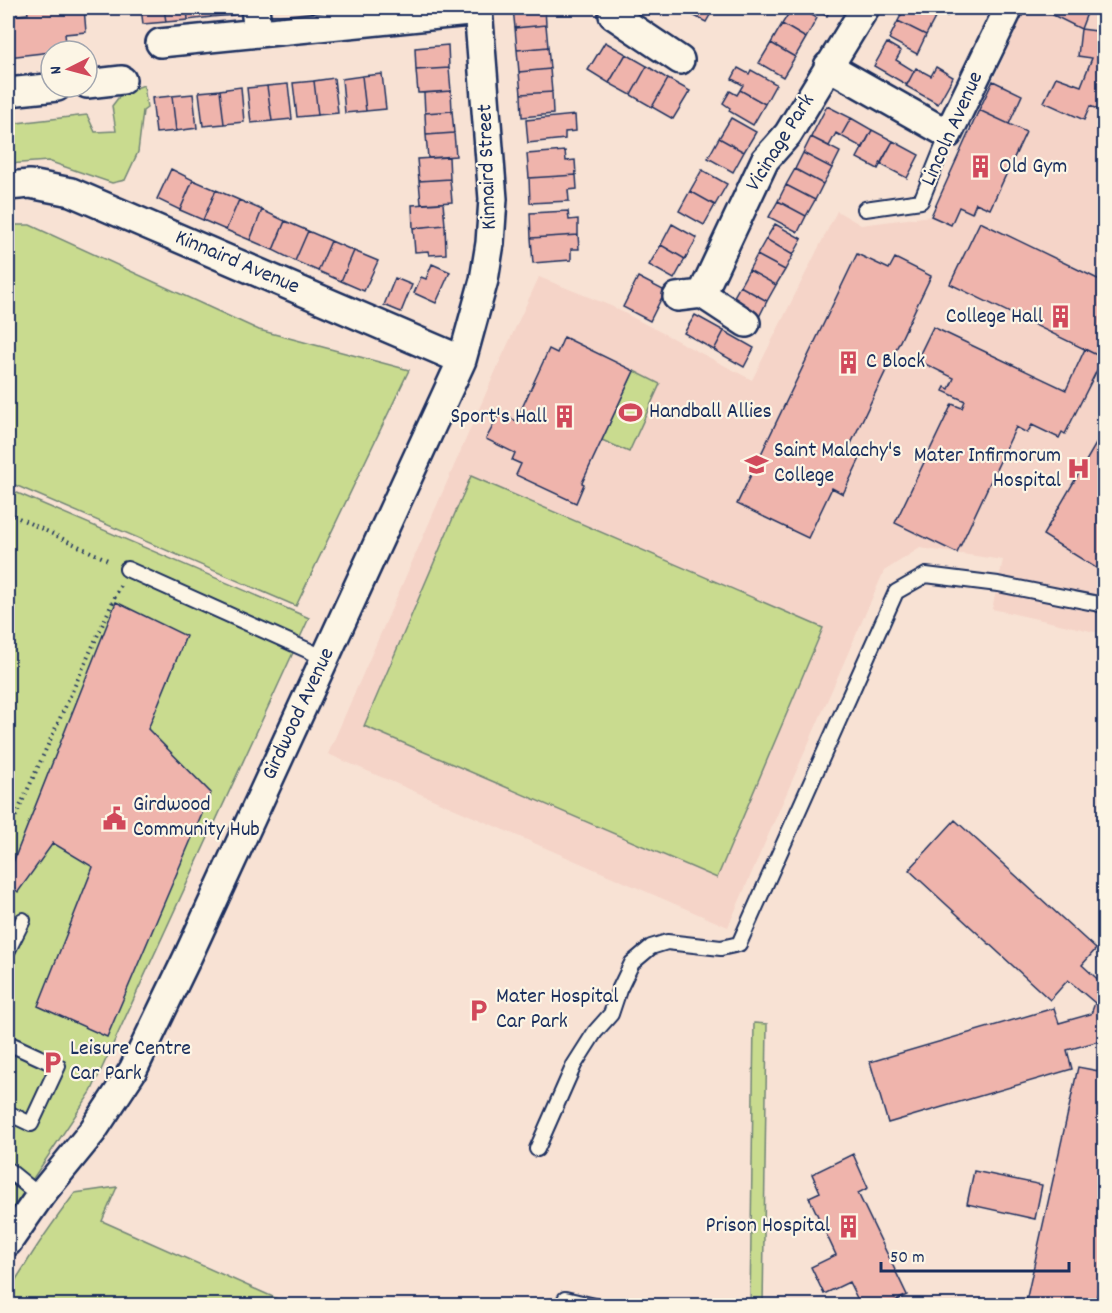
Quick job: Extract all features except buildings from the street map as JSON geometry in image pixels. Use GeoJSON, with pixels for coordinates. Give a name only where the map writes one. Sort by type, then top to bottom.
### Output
{"type":"FeatureCollection","features":[{"type":"Feature","properties":{"kind":"street","name":"Vicinage Park"},"geometry":{"type":"LineString","coordinates":[[746,323],[689,296],[765,160],[788,134],[865,8]]}},
{"type":"Feature","properties":{"kind":"street","name":"Lincoln Avenue"},"geometry":{"type":"LineString","coordinates":[[948,134],[1009,8]]}},
{"type":"Feature","properties":{"kind":"street"},"geometry":{"type":"LineString","coordinates":[[160,43],[257,20],[478,9]]}},
{"type":"Feature","properties":{"kind":"street","name":"Kinnaird Street"},"geometry":{"type":"LineString","coordinates":[[462,360],[484,280],[490,243],[493,199],[478,9]]}},
{"type":"Feature","properties":{"kind":"street"},"geometry":{"type":"LineString","coordinates":[[629,17],[680,60]]}},
{"type":"Feature","properties":{"kind":"street"},"geometry":{"type":"LineString","coordinates":[[828,66],[948,134]]}},
{"type":"Feature","properties":{"kind":"street"},"geometry":{"type":"LineString","coordinates":[[99,83],[122,80]]}},
{"type":"Feature","properties":{"kind":"street"},"geometry":{"type":"LineString","coordinates":[[8,92],[39,89]]}},
{"type":"Feature","properties":{"kind":"street","name":"Kinnaird Avenue"},"geometry":{"type":"LineString","coordinates":[[8,186],[30,184],[71,192],[462,360]]}},
{"type":"Feature","properties":{"kind":"street","name":"Girdwood Avenue"},"geometry":{"type":"LineString","coordinates":[[8,1242],[40,1196],[92,1132],[133,1070],[188,956],[462,360]]}},
{"type":"Feature","properties":{"kind":"lane","name":"Lincoln Avenue"},"geometry":{"type":"LineString","coordinates":[[865,209],[921,201],[948,134]]}},
{"type":"Feature","properties":{"kind":"lane"},"geometry":{"type":"LineString","coordinates":[[128,569],[325,658]]}},
{"type":"Feature","properties":{"kind":"lane"},"geometry":{"type":"LineString","coordinates":[[537,1149],[574,1065],[595,1032],[611,1014],[632,963],[651,947],[667,942],[721,948],[739,944],[896,592],[926,575],[998,584],[1104,605]]}},
{"type":"Feature","properties":{"kind":"lane"},"geometry":{"type":"LineString","coordinates":[[8,950],[23,920]]}},
{"type":"Feature","properties":{"kind":"lane"},"geometry":{"type":"LineString","coordinates":[[8,1043],[58,1066],[31,1124],[8,1113]]}},
{"type":"Feature","properties":{"kind":"lane"},"geometry":{"type":"LineString","coordinates":[[8,1170],[40,1196]]}},
{"type":"Feature","properties":{"kind":"lane"},"geometry":{"type":"LineString","coordinates":[[563,1305],[565,1299],[595,1305]]}},
{"type":"Feature","properties":{"kind":"path"},"geometry":{"type":"LineString","coordinates":[[8,513],[128,569],[8,833]]}},
{"type":"Feature","properties":{"kind":"shaded area","name":"Saint Malachy's College"},"geometry":{"type":"Polygon","coordinates":[[[1026,8],[1104,8],[1104,634],[992,609],[1003,560],[920,548],[884,571],[728,927],[328,754],[539,277],[611,306],[752,380],[837,211],[861,225],[931,216],[1026,8]]]}},
{"type":"Feature","properties":{"kind":"green space"},"geometry":{"type":"Polygon","coordinates":[[[144,85],[147,108],[143,111],[138,152],[125,180],[112,183],[48,161],[8,164],[8,124],[87,115],[95,132],[116,131],[112,106],[122,93],[144,85]]]}},
{"type":"Feature","properties":{"kind":"green space"},"geometry":{"type":"Polygon","coordinates":[[[8,225],[30,225],[259,330],[409,370],[296,606],[8,482],[8,225]]]}},
{"type":"Feature","properties":{"kind":"green space","name":"Handball Allies"},"geometry":{"type":"Polygon","coordinates":[[[634,371],[660,384],[629,452],[602,440],[634,371]]]}},
{"type":"Feature","properties":{"kind":"green space"},"geometry":{"type":"Polygon","coordinates":[[[471,476],[823,628],[717,878],[364,726],[471,476]]]}},
{"type":"Feature","properties":{"kind":"green space"},"geometry":{"type":"Polygon","coordinates":[[[8,489],[309,618],[91,1092],[8,1216],[8,489]]]}},
{"type":"Feature","properties":{"kind":"green space"},"geometry":{"type":"Polygon","coordinates":[[[754,1023],[767,1024],[763,1306],[750,1305],[754,1023]]]}},
{"type":"Feature","properties":{"kind":"green space"},"geometry":{"type":"Polygon","coordinates":[[[117,1187],[102,1221],[291,1305],[8,1305],[9,1295],[16,1280],[42,1238],[75,1193],[117,1187]]]}},
{"type":"Feature","properties":{"kind":"place","name":"Old Gym"},"geometry":{"type":"Point","coordinates":[981,167]}},
{"type":"Feature","properties":{"kind":"place","name":"College Hall"},"geometry":{"type":"Point","coordinates":[1061,317]}},
{"type":"Feature","properties":{"kind":"place","name":"C Block"},"geometry":{"type":"Point","coordinates":[848,362]}},
{"type":"Feature","properties":{"kind":"place","name":"Handball Allies"},"geometry":{"type":"Point","coordinates":[631,412]}},
{"type":"Feature","properties":{"kind":"place","name":"Sport's Hall"},"geometry":{"type":"Point","coordinates":[565,417]}},
{"type":"Feature","properties":{"kind":"place","name":"Saint Malachy's College"},"geometry":{"type":"Point","coordinates":[756,464]}},
{"type":"Feature","properties":{"kind":"place","name":"Mater Infirmorum Hospital"},"geometry":{"type":"Point","coordinates":[1079,469]}},
{"type":"Feature","properties":{"kind":"place","name":"Girdwood Community Hub"},"geometry":{"type":"Point","coordinates":[115,818]}},
{"type":"Feature","properties":{"kind":"place","name":"Mater Hospital Car Park"},"geometry":{"type":"Point","coordinates":[478,1010]}},
{"type":"Feature","properties":{"kind":"place","name":"Leisure Centre Car Park"},"geometry":{"type":"Point","coordinates":[52,1062]}},
{"type":"Feature","properties":{"kind":"place","name":"Prison Hospital"},"geometry":{"type":"Point","coordinates":[848,1226]}}]}
